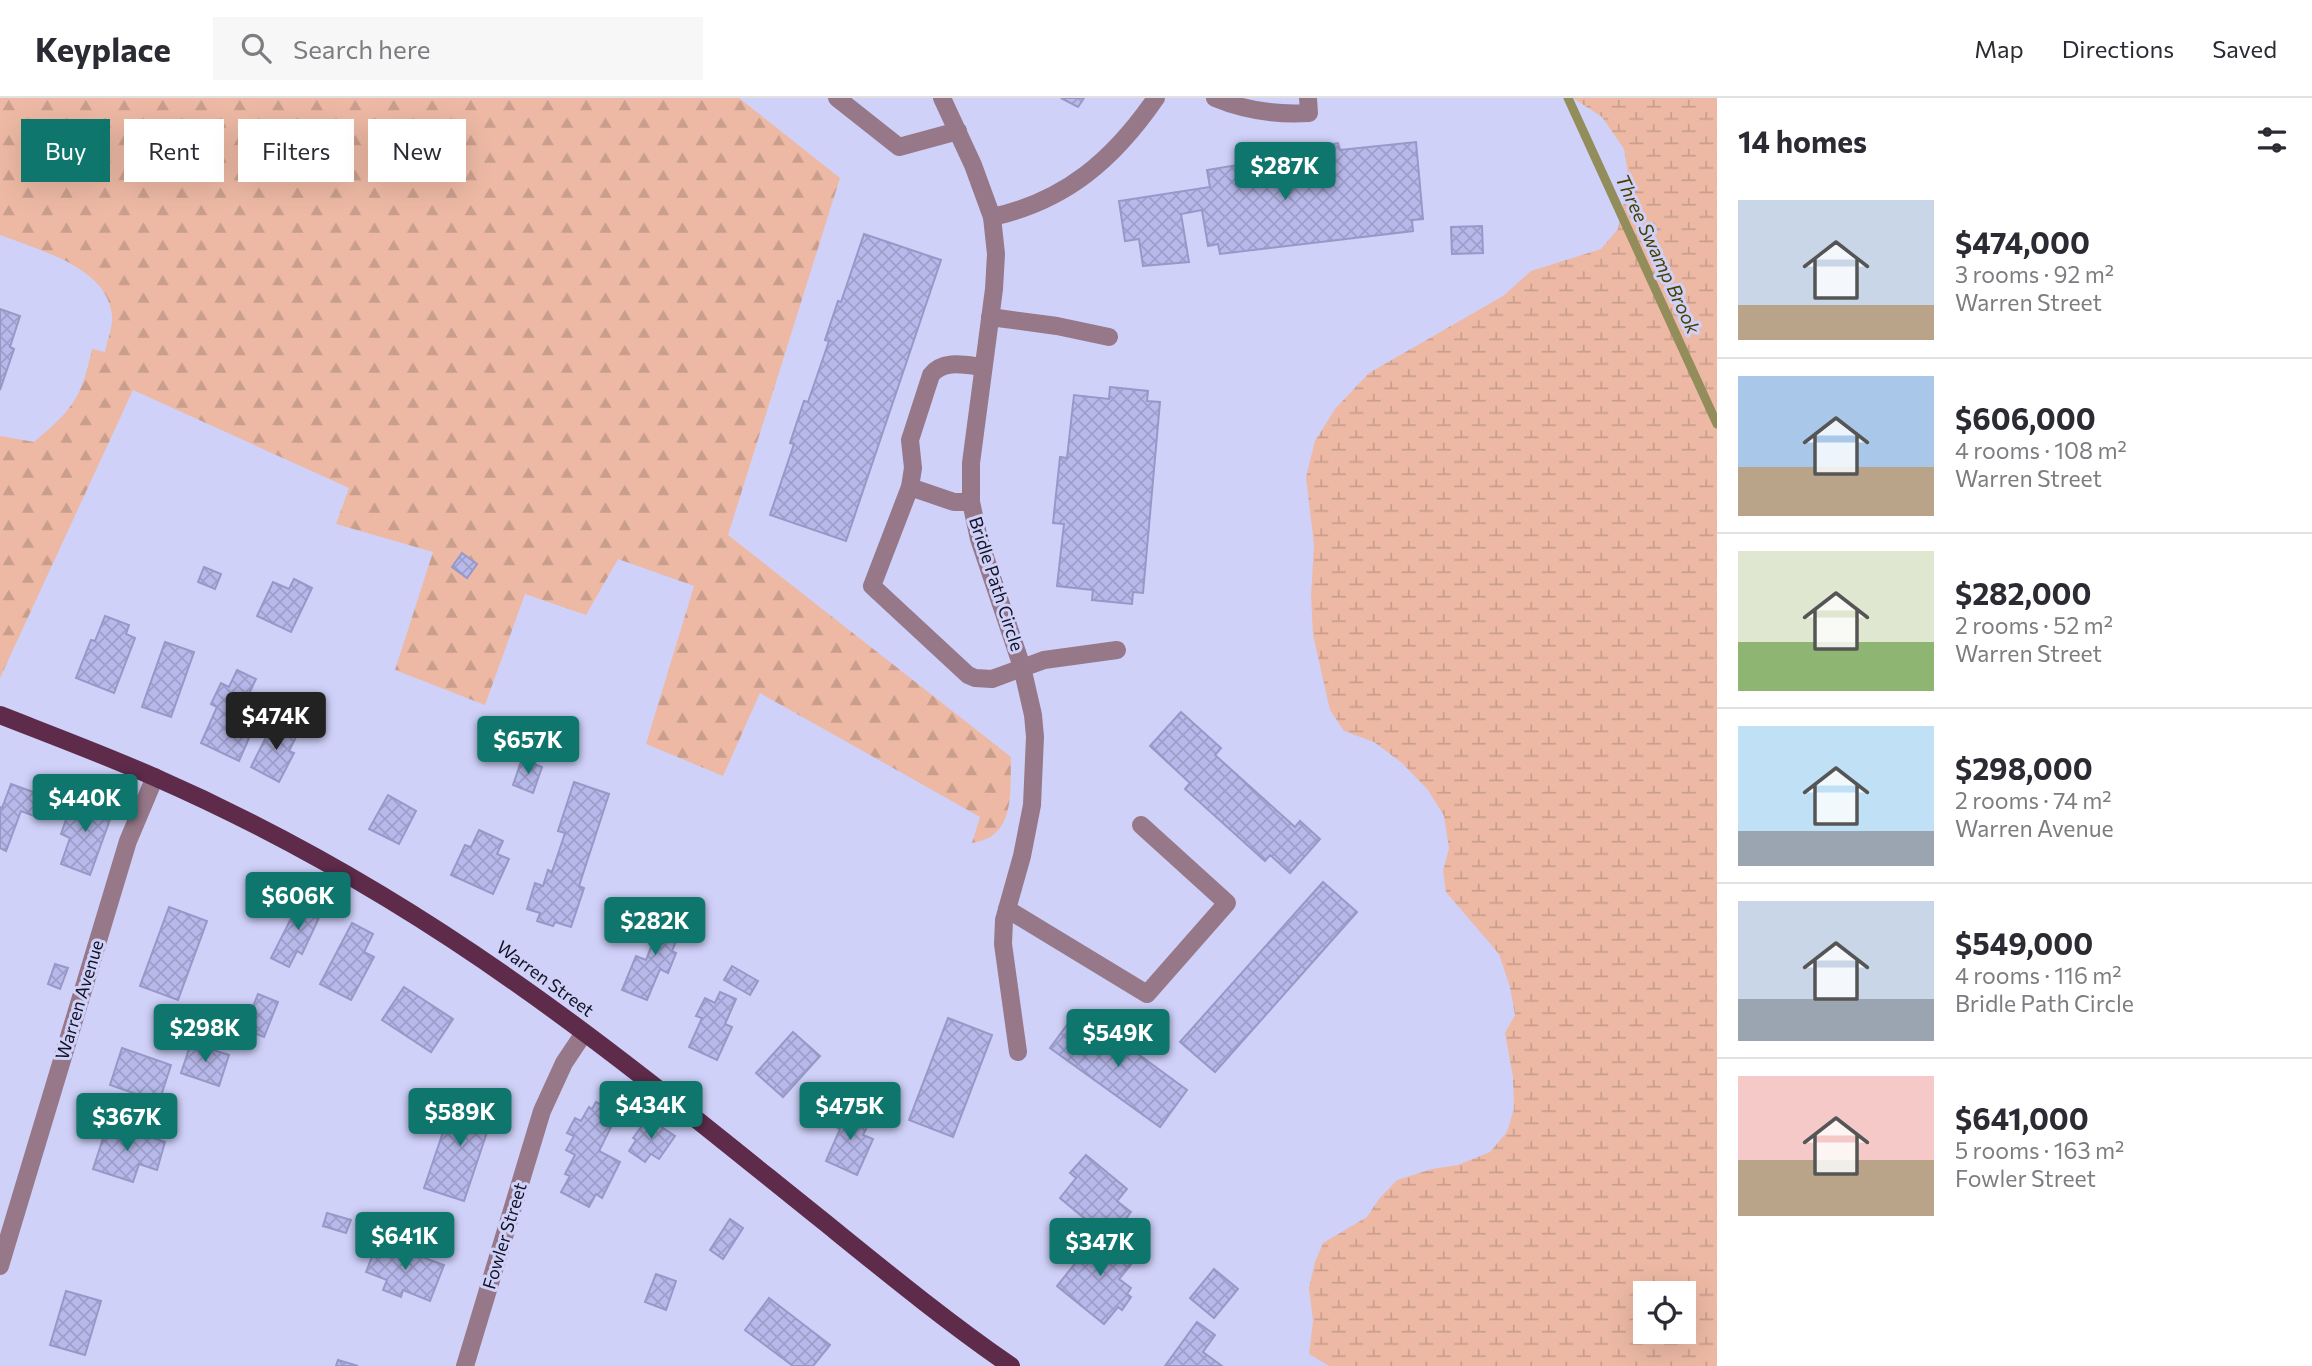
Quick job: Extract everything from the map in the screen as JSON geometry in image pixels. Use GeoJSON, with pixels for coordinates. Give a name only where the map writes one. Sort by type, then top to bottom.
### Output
{"type":"FeatureCollection","features":[{"type":"Feature","properties":{"kind":"main road","name":"Warren Street"},"geometry":{"type":"LineString","coordinates":[[0,715],[155,777],[251,824],[368,888],[484,961],[584,1033],[937,1312],[1011,1366]]}},
{"type":"Feature","properties":{"kind":"street"},"geometry":{"type":"LineString","coordinates":[[837,98],[899,147],[958,131]]}},
{"type":"Feature","properties":{"kind":"street","name":"Bridle Path Circle"},"geometry":{"type":"LineString","coordinates":[[942,98],[985,193],[992,216],[996,254],[971,463],[971,502],[979,539],[1022,667],[1033,715],[1035,782],[1022,856],[1003,929],[1018,1052]]}},
{"type":"Feature","properties":{"kind":"street"},"geometry":{"type":"LineString","coordinates":[[992,216],[1028,208],[1081,180],[1121,143],[1156,98]]}},
{"type":"Feature","properties":{"kind":"street"},"geometry":{"type":"LineString","coordinates":[[1215,98],[1258,111],[1289,114],[1309,113],[1308,98]]}},
{"type":"Feature","properties":{"kind":"street"},"geometry":{"type":"LineString","coordinates":[[990,317],[1042,323],[1109,337]]}},
{"type":"Feature","properties":{"kind":"street"},"geometry":{"type":"LineString","coordinates":[[983,367],[957,364],[943,366],[931,375],[910,440],[913,468],[910,487],[872,586],[975,678],[992,679],[1022,667],[1057,658],[1117,650]]}},
{"type":"Feature","properties":{"kind":"street"},"geometry":{"type":"LineString","coordinates":[[910,487],[954,502],[971,502]]}},
{"type":"Feature","properties":{"kind":"street","name":"Warren Avenue"},"geometry":{"type":"LineString","coordinates":[[0,1266],[128,841],[155,777]]}},
{"type":"Feature","properties":{"kind":"street"},"geometry":{"type":"LineString","coordinates":[[1007,909],[1147,994],[1227,903],[1142,825]]}},
{"type":"Feature","properties":{"kind":"street","name":"Fowler Street"},"geometry":{"type":"LineString","coordinates":[[466,1366],[548,1094],[584,1033]]}},
{"type":"Feature","properties":{"kind":"green space"},"geometry":{"type":"Polygon","coordinates":[[[0,98],[739,98],[840,178],[728,535],[1011,757],[1010,798],[1003,823],[997,832],[972,843],[980,817],[760,693],[723,776],[646,744],[694,586],[618,559],[586,615],[525,594],[485,705],[395,670],[433,552],[336,524],[349,488],[133,390],[0,678],[0,436],[34,442],[58,421],[79,392],[92,349],[105,352],[112,315],[107,298],[98,284],[85,273],[51,254],[0,235],[0,98]]]}},
{"type":"Feature","properties":{"kind":"green space"},"geometry":{"type":"Polygon","coordinates":[[[1573,98],[1717,98],[1717,1366],[1329,1366],[1309,1354],[1313,1321],[1309,1288],[1323,1243],[1367,1217],[1397,1180],[1432,1169],[1458,1165],[1490,1152],[1507,1132],[1514,1109],[1513,1077],[1505,1033],[1515,1015],[1510,987],[1499,954],[1446,892],[1443,871],[1449,848],[1444,816],[1428,790],[1402,763],[1374,742],[1344,731],[1330,710],[1313,635],[1311,596],[1314,545],[1306,477],[1315,441],[1335,409],[1369,373],[1503,296],[1531,271],[1601,249],[1618,229],[1629,179],[1624,149],[1602,117],[1573,98]]]}},
{"type":"Feature","properties":{"kind":"building"},"geometry":{"type":"Polygon","coordinates":[[[1061,98],[1084,98],[1078,107],[1061,98]]]}},
{"type":"Feature","properties":{"kind":"building"},"geometry":{"type":"Polygon","coordinates":[[[1416,142],[1423,219],[1412,220],[1413,231],[1220,254],[1218,244],[1208,246],[1202,210],[1181,214],[1189,262],[1143,266],[1139,239],[1125,241],[1119,201],[1210,187],[1207,170],[1273,159],[1272,153],[1338,143],[1340,150],[1416,142]]]}},
{"type":"Feature","properties":{"kind":"building"},"geometry":{"type":"Polygon","coordinates":[[[1482,226],[1483,253],[1452,254],[1451,227],[1482,226]]]}},
{"type":"Feature","properties":{"kind":"building"},"geometry":{"type":"Polygon","coordinates":[[[864,234],[941,260],[846,541],[770,515],[794,444],[790,443],[804,401],[808,402],[829,341],[825,340],[838,301],[841,302],[864,234]]]}},
{"type":"Feature","properties":{"kind":"building"},"geometry":{"type":"Polygon","coordinates":[[[0,309],[20,316],[10,347],[14,349],[0,390],[0,309]]]}},
{"type":"Feature","properties":{"kind":"building"},"geometry":{"type":"Polygon","coordinates":[[[1110,387],[1148,391],[1147,401],[1160,402],[1143,593],[1133,592],[1132,604],[1092,600],[1093,590],[1057,586],[1064,524],[1053,523],[1060,457],[1067,458],[1074,395],[1109,399],[1110,387]]]}},
{"type":"Feature","properties":{"kind":"building"},"geometry":{"type":"Polygon","coordinates":[[[462,553],[477,564],[467,578],[452,567],[462,553]]]}},
{"type":"Feature","properties":{"kind":"building"},"geometry":{"type":"Polygon","coordinates":[[[204,567],[221,574],[215,589],[198,582],[204,567]]]}},
{"type":"Feature","properties":{"kind":"building"},"geometry":{"type":"Polygon","coordinates":[[[294,579],[312,588],[291,632],[257,616],[273,582],[289,589],[294,579]]]}},
{"type":"Feature","properties":{"kind":"building"},"geometry":{"type":"Polygon","coordinates":[[[105,616],[129,625],[126,634],[135,638],[114,693],[76,678],[91,640],[95,641],[105,616]]]}},
{"type":"Feature","properties":{"kind":"building"},"geometry":{"type":"Polygon","coordinates":[[[165,642],[194,652],[171,717],[142,707],[165,642]]]}},
{"type":"Feature","properties":{"kind":"building"},"geometry":{"type":"Polygon","coordinates":[[[237,670],[256,679],[237,719],[242,721],[238,730],[250,736],[239,761],[201,743],[217,707],[211,704],[221,683],[229,687],[237,670]]]}},
{"type":"Feature","properties":{"kind":"building"},"geometry":{"type":"Polygon","coordinates":[[[1181,712],[1221,748],[1215,755],[1295,827],[1300,821],[1320,839],[1290,873],[1270,855],[1265,861],[1185,789],[1190,783],[1150,746],[1181,712]]]}},
{"type":"Feature","properties":{"kind":"building"},"geometry":{"type":"Polygon","coordinates":[[[279,721],[299,731],[289,751],[294,753],[279,782],[251,767],[266,737],[270,739],[279,721]]]}},
{"type":"Feature","properties":{"kind":"building"},"geometry":{"type":"Polygon","coordinates":[[[522,759],[542,767],[533,793],[513,785],[522,759]]]}},
{"type":"Feature","properties":{"kind":"building"},"geometry":{"type":"Polygon","coordinates":[[[574,782],[609,794],[579,886],[584,888],[571,927],[555,922],[553,926],[537,921],[540,913],[527,909],[535,883],[543,886],[548,870],[552,872],[565,833],[558,831],[574,782]]]}},
{"type":"Feature","properties":{"kind":"building"},"geometry":{"type":"Polygon","coordinates":[[[11,784],[50,798],[42,819],[21,811],[6,851],[0,848],[0,807],[2,808],[11,784]]]}},
{"type":"Feature","properties":{"kind":"building"},"geometry":{"type":"Polygon","coordinates":[[[388,795],[416,811],[399,844],[369,829],[388,795]]]}},
{"type":"Feature","properties":{"kind":"building"},"geometry":{"type":"Polygon","coordinates":[[[74,797],[113,811],[90,875],[61,864],[70,838],[61,834],[74,797]]]}},
{"type":"Feature","properties":{"kind":"building"},"geometry":{"type":"Polygon","coordinates":[[[479,830],[503,841],[497,854],[509,859],[493,894],[451,875],[465,845],[471,847],[479,830]]]}},
{"type":"Feature","properties":{"kind":"building"},"geometry":{"type":"Polygon","coordinates":[[[1323,882],[1357,912],[1215,1072],[1180,1042],[1323,882]]]}},
{"type":"Feature","properties":{"kind":"building"},"geometry":{"type":"Polygon","coordinates":[[[302,897],[324,907],[302,954],[297,951],[289,967],[271,958],[302,897]]]}},
{"type":"Feature","properties":{"kind":"building"},"geometry":{"type":"Polygon","coordinates":[[[169,907],[207,921],[178,1000],[140,986],[169,907]]]}},
{"type":"Feature","properties":{"kind":"building"},"geometry":{"type":"Polygon","coordinates":[[[666,909],[686,917],[672,951],[676,953],[668,973],[660,969],[647,1000],[622,990],[636,956],[646,960],[666,909]]]}},
{"type":"Feature","properties":{"kind":"building"},"geometry":{"type":"Polygon","coordinates":[[[352,923],[373,934],[364,952],[374,957],[351,1000],[320,984],[352,923]]]}},
{"type":"Feature","properties":{"kind":"building"},"geometry":{"type":"Polygon","coordinates":[[[55,964],[68,968],[60,989],[48,984],[55,964]]]}},
{"type":"Feature","properties":{"kind":"building"},"geometry":{"type":"Polygon","coordinates":[[[732,966],[758,981],[750,995],[724,980],[732,966]]]}},
{"type":"Feature","properties":{"kind":"building"},"geometry":{"type":"Polygon","coordinates":[[[404,987],[453,1019],[431,1052],[382,1020],[404,987]]]}},
{"type":"Feature","properties":{"kind":"building"},"geometry":{"type":"Polygon","coordinates":[[[720,992],[736,999],[725,1024],[732,1027],[717,1060],[689,1047],[702,1018],[696,1016],[705,998],[715,1003],[720,992]]]}},
{"type":"Feature","properties":{"kind":"building"},"geometry":{"type":"Polygon","coordinates":[[[258,994],[278,1002],[264,1037],[244,1029],[258,994]]]}},
{"type":"Feature","properties":{"kind":"building"},"geometry":{"type":"Polygon","coordinates":[[[1078,1010],[1187,1090],[1160,1127],[1050,1048],[1078,1010]]]}},
{"type":"Feature","properties":{"kind":"building"},"geometry":{"type":"Polygon","coordinates":[[[948,1018],[992,1035],[953,1137],[909,1120],[948,1018]]]}},
{"type":"Feature","properties":{"kind":"building"},"geometry":{"type":"Polygon","coordinates":[[[793,1032],[820,1056],[783,1097],[756,1073],[793,1032]]]}},
{"type":"Feature","properties":{"kind":"building"},"geometry":{"type":"Polygon","coordinates":[[[191,1043],[229,1055],[219,1086],[181,1073],[191,1043]]]}},
{"type":"Feature","properties":{"kind":"building"},"geometry":{"type":"Polygon","coordinates":[[[122,1048],[171,1065],[159,1102],[110,1085],[122,1048]]]}},
{"type":"Feature","properties":{"kind":"building"},"geometry":{"type":"Polygon","coordinates":[[[456,1094],[495,1108],[464,1201],[424,1188],[456,1094]]]}},
{"type":"Feature","properties":{"kind":"building"},"geometry":{"type":"Polygon","coordinates":[[[596,1102],[618,1113],[599,1151],[620,1162],[602,1198],[596,1194],[589,1207],[561,1192],[570,1176],[565,1174],[575,1155],[566,1150],[574,1136],[567,1133],[575,1118],[581,1121],[589,1107],[592,1109],[596,1102]]]}},
{"type":"Feature","properties":{"kind":"building"},"geometry":{"type":"Polygon","coordinates":[[[842,1108],[870,1121],[863,1135],[873,1139],[857,1175],[826,1161],[840,1129],[834,1126],[842,1108]]]}},
{"type":"Feature","properties":{"kind":"building"},"geometry":{"type":"Polygon","coordinates":[[[648,1118],[675,1136],[659,1159],[651,1154],[645,1162],[629,1151],[636,1140],[633,1138],[648,1118]]]}},
{"type":"Feature","properties":{"kind":"building"},"geometry":{"type":"Polygon","coordinates":[[[108,1123],[165,1142],[157,1170],[139,1164],[133,1182],[93,1169],[108,1123]]]}},
{"type":"Feature","properties":{"kind":"building"},"geometry":{"type":"Polygon","coordinates":[[[1086,1155],[1127,1189],[1117,1201],[1131,1212],[1120,1226],[1112,1220],[1106,1228],[1099,1222],[1095,1227],[1060,1198],[1076,1178],[1070,1173],[1086,1155]]]}},
{"type":"Feature","properties":{"kind":"building"},"geometry":{"type":"Polygon","coordinates":[[[327,1213],[351,1220],[346,1233],[323,1226],[327,1213]]]}},
{"type":"Feature","properties":{"kind":"building"},"geometry":{"type":"Polygon","coordinates":[[[730,1219],[743,1228],[723,1259],[710,1250],[730,1219]]]}},
{"type":"Feature","properties":{"kind":"building"},"geometry":{"type":"Polygon","coordinates":[[[1113,1227],[1124,1236],[1115,1246],[1134,1261],[1119,1279],[1131,1288],[1127,1294],[1131,1297],[1122,1310],[1118,1307],[1104,1324],[1057,1286],[1090,1245],[1095,1249],[1113,1227]]]}},
{"type":"Feature","properties":{"kind":"building"},"geometry":{"type":"Polygon","coordinates":[[[377,1244],[397,1252],[398,1248],[444,1265],[430,1301],[403,1290],[401,1297],[383,1290],[387,1280],[366,1272],[377,1244]]]}},
{"type":"Feature","properties":{"kind":"building"},"geometry":{"type":"Polygon","coordinates":[[[1214,1269],[1238,1289],[1214,1318],[1190,1298],[1214,1269]]]}},
{"type":"Feature","properties":{"kind":"building"},"geometry":{"type":"Polygon","coordinates":[[[656,1274],[676,1281],[666,1310],[645,1302],[656,1274]]]}},
{"type":"Feature","properties":{"kind":"building"},"geometry":{"type":"Polygon","coordinates":[[[66,1291],[101,1301],[85,1355],[50,1345],[66,1291]]]}},
{"type":"Feature","properties":{"kind":"building"},"geometry":{"type":"Polygon","coordinates":[[[769,1298],[830,1345],[813,1366],[793,1366],[745,1330],[769,1298]]]}},
{"type":"Feature","properties":{"kind":"building"},"geometry":{"type":"Polygon","coordinates":[[[1197,1322],[1215,1335],[1203,1352],[1222,1366],[1165,1366],[1197,1322]]]}},
{"type":"Feature","properties":{"kind":"building"},"geometry":{"type":"Polygon","coordinates":[[[338,1360],[358,1366],[336,1366],[338,1360]]]}},
{"type":"Feature","properties":{"kind":"waterway","name":"Three Swamp Brook"},"geometry":{"type":"LineString","coordinates":[[1568,98],[1717,424]]}}]}
